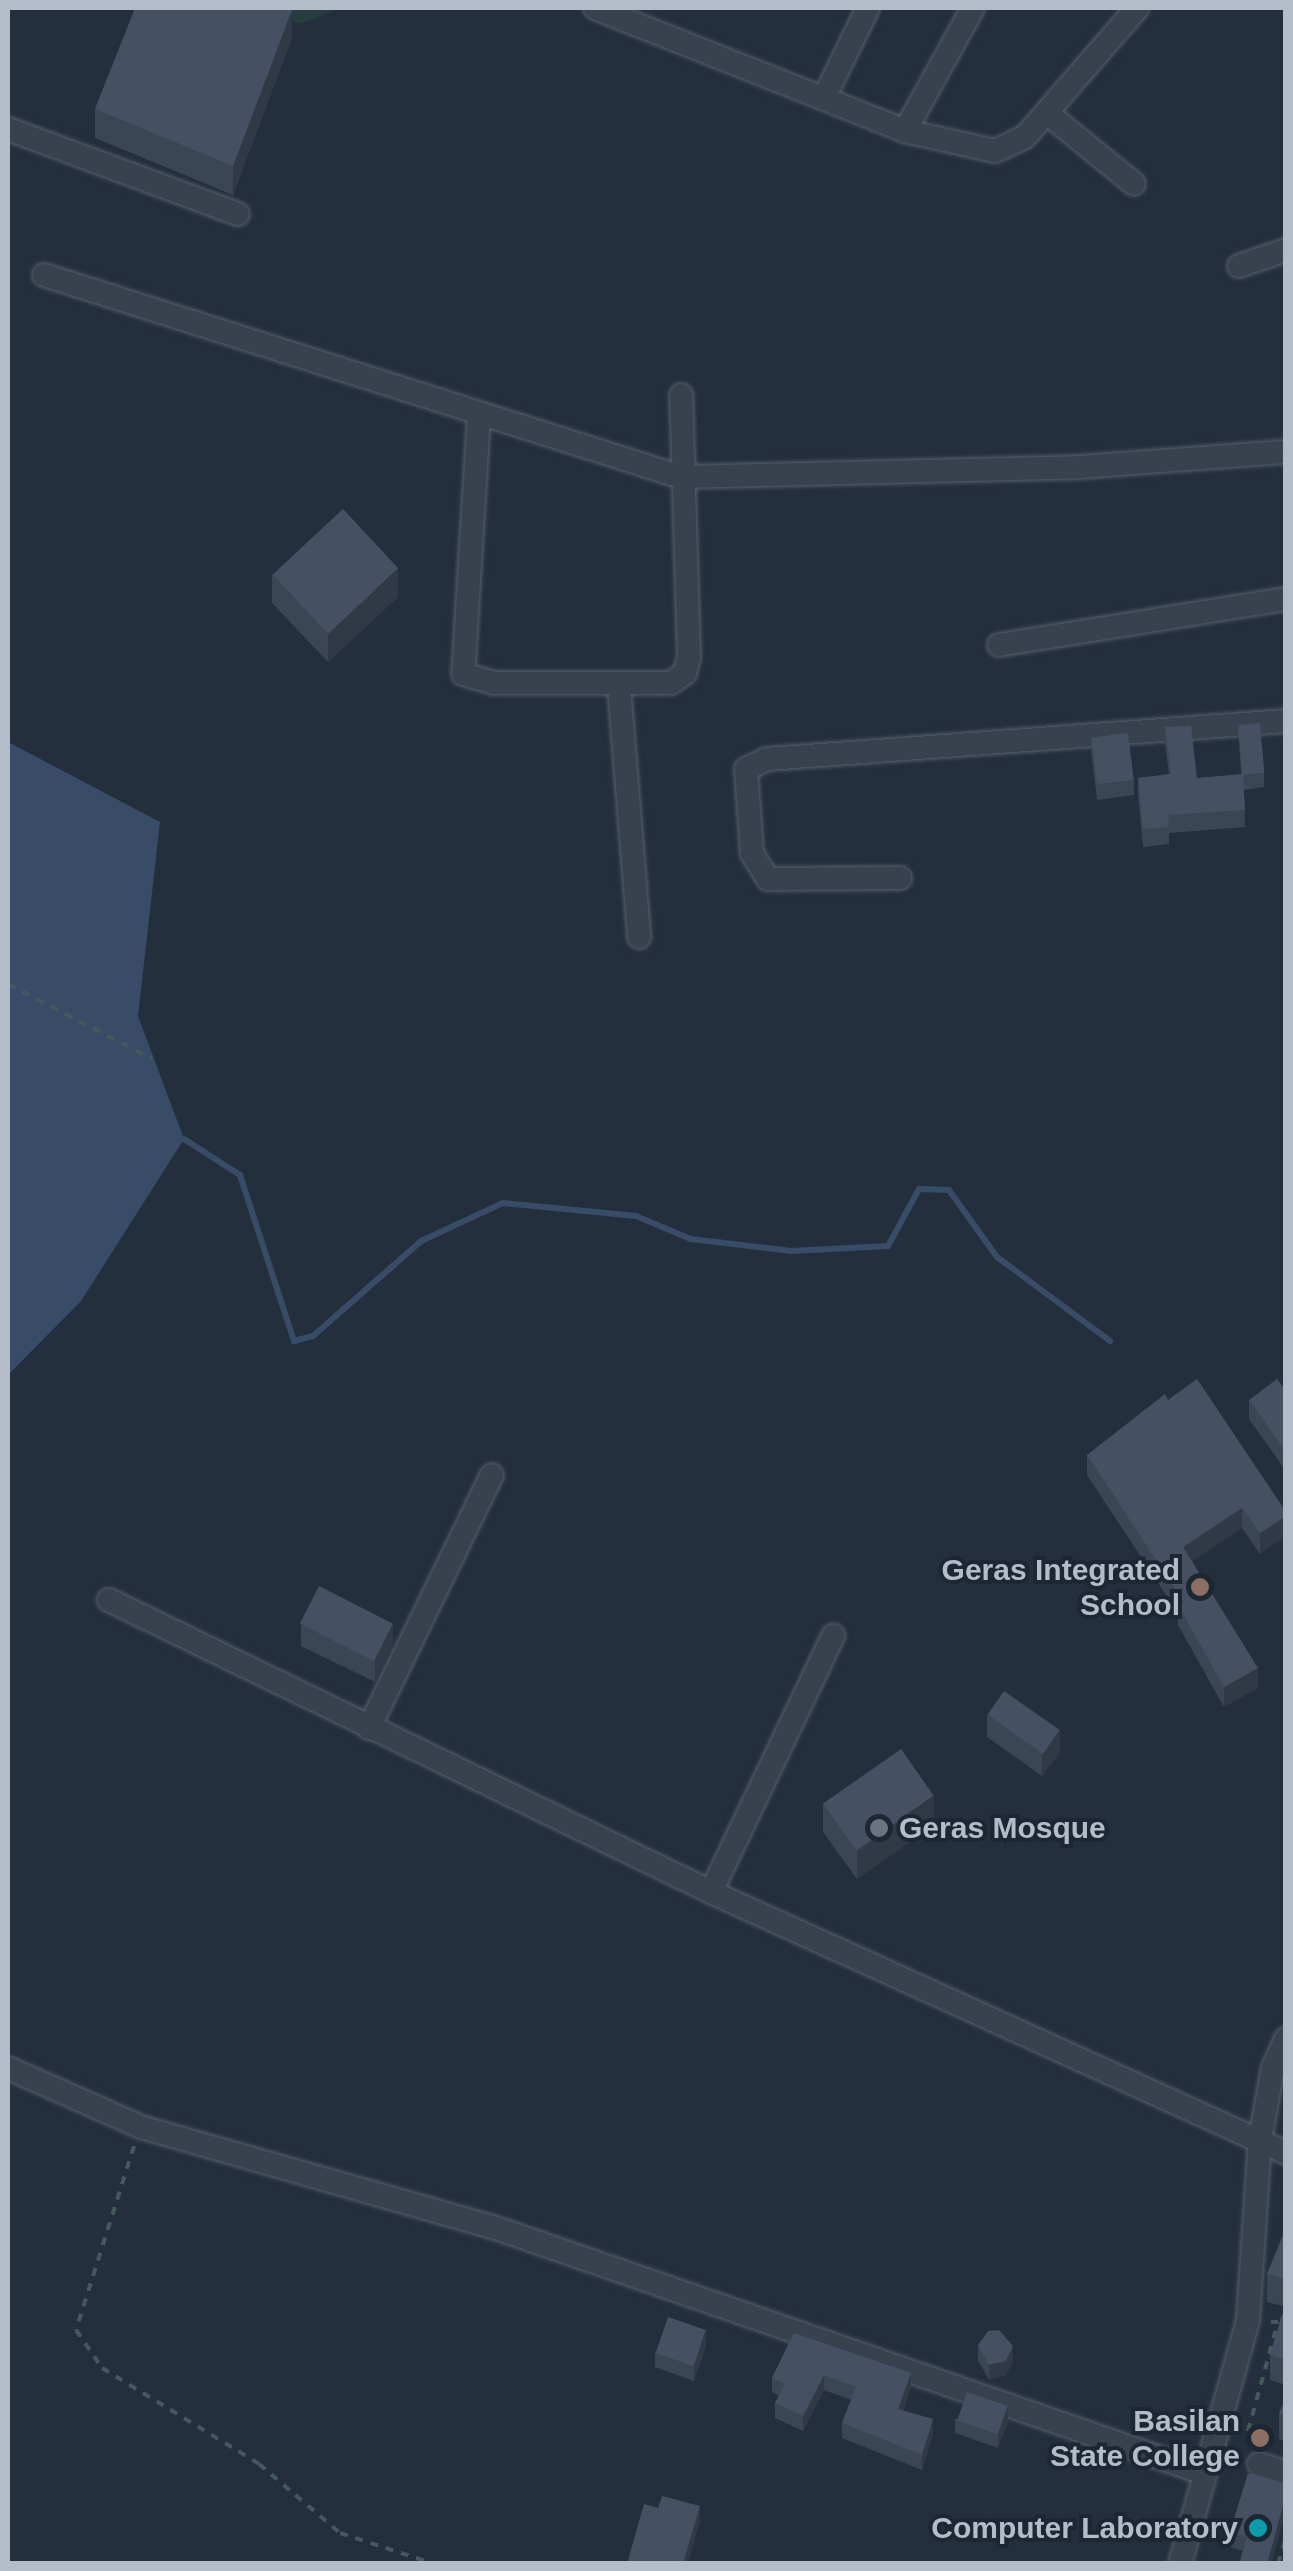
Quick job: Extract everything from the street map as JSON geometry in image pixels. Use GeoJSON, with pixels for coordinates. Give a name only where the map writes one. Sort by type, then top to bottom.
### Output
{"type":"FeatureCollection","features":[{"type":"Feature","properties":{"kind":"street"},"geometry":{"type":"LineString","coordinates":[[594,8],[825,96],[905,132],[1007,150],[1047,113],[1137,8]]}},
{"type":"Feature","properties":{"kind":"street"},"geometry":{"type":"LineString","coordinates":[[648,29],[660,8]]}},
{"type":"Feature","properties":{"kind":"street"},"geometry":{"type":"LineString","coordinates":[[825,96],[868,8]]}},
{"type":"Feature","properties":{"kind":"street"},"geometry":{"type":"LineString","coordinates":[[905,132],[973,8]]}},
{"type":"Feature","properties":{"kind":"street"},"geometry":{"type":"LineString","coordinates":[[1047,113],[1134,184]]}},
{"type":"Feature","properties":{"kind":"street"},"geometry":{"type":"LineString","coordinates":[[8,129],[238,214]]}},
{"type":"Feature","properties":{"kind":"street"},"geometry":{"type":"LineString","coordinates":[[1240,266],[1286,250]]}},
{"type":"Feature","properties":{"kind":"street"},"geometry":{"type":"LineString","coordinates":[[44,275],[681,478],[1080,467],[1286,452]]}},
{"type":"Feature","properties":{"kind":"street"},"geometry":{"type":"LineString","coordinates":[[479,416],[463,674],[494,683],[671,684],[688,666],[682,395]]}},
{"type":"Feature","properties":{"kind":"street"},"geometry":{"type":"LineString","coordinates":[[1000,644],[1286,598]]}},
{"type":"Feature","properties":{"kind":"street"},"geometry":{"type":"LineString","coordinates":[[619,686],[639,936]]}},
{"type":"Feature","properties":{"kind":"street"},"geometry":{"type":"LineString","coordinates":[[900,878],[768,879],[752,853],[746,769],[767,758],[1286,721]]}},
{"type":"Feature","properties":{"kind":"street"},"geometry":{"type":"LineString","coordinates":[[369,1728],[492,1474]]}},
{"type":"Feature","properties":{"kind":"street"},"geometry":{"type":"LineString","coordinates":[[110,1600],[712,1892],[1286,2153]]}},
{"type":"Feature","properties":{"kind":"street"},"geometry":{"type":"LineString","coordinates":[[712,1892],[833,1636]]}},
{"type":"Feature","properties":{"kind":"street"},"geometry":{"type":"LineString","coordinates":[[1180,2564],[1248,2320],[1260,2140],[1273,2068],[1286,2040]]}},
{"type":"Feature","properties":{"kind":"street"},"geometry":{"type":"LineString","coordinates":[[8,2068],[140,2127],[496,2228],[1204,2473]]}},
{"type":"Feature","properties":{"kind":"street"},"geometry":{"type":"LineString","coordinates":[[1259,2464],[1286,2472]]}},
{"type":"Feature","properties":{"kind":"path"},"geometry":{"type":"LineString","coordinates":[[8,984],[152,1059]]}},
{"type":"Feature","properties":{"kind":"path"},"geometry":{"type":"LineString","coordinates":[[140,2127],[76,2330],[102,2368],[259,2464],[340,2533],[435,2564]]}},
{"type":"Feature","properties":{"kind":"path"},"geometry":{"type":"LineString","coordinates":[[1248,2320],[1278,2322],[1248,2432],[1259,2464]]}},
{"type":"Feature","properties":{"kind":"path"},"geometry":{"type":"LineString","coordinates":[[1278,2564],[1286,2537]]}},
{"type":"Feature","properties":{"kind":"green space"},"geometry":{"type":"Polygon","coordinates":[[[259,8],[339,8],[301,24],[259,8]]]}},
{"type":"Feature","properties":{"kind":"water"},"geometry":{"type":"Polygon","coordinates":[[[8,742],[160,822],[138,1016],[184,1139],[81,1301],[8,1375],[8,742]]]}},
{"type":"Feature","properties":{"kind":"building"},"geometry":{"type":"Polygon","coordinates":[[[135,8],[292,10],[233,166],[95,109],[135,8]]]}},
{"type":"Feature","properties":{"kind":"building"},"geometry":{"type":"Polygon","coordinates":[[[343,509],[398,568],[328,634],[273,574],[343,509]]]}},
{"type":"Feature","properties":{"kind":"building"},"geometry":{"type":"Polygon","coordinates":[[[1260,723],[1264,773],[1242,775],[1238,725],[1260,723]]]}},
{"type":"Feature","properties":{"kind":"building"},"geometry":{"type":"Polygon","coordinates":[[[1191,726],[1197,778],[1243,774],[1245,810],[1168,815],[1169,827],[1143,829],[1138,778],[1171,774],[1165,727],[1191,726]]]}},
{"type":"Feature","properties":{"kind":"building"},"geometry":{"type":"Polygon","coordinates":[[[1128,733],[1134,780],[1097,784],[1091,738],[1128,733]]]}},
{"type":"Feature","properties":{"kind":"building"},"geometry":{"type":"Polygon","coordinates":[[[1197,1379],[1286,1512],[1286,1516],[1260,1533],[1242,1508],[1183,1547],[1258,1668],[1224,1687],[1178,1605],[1184,1602],[1087,1455],[1165,1394],[1168,1400],[1197,1379]]]}},
{"type":"Feature","properties":{"kind":"building"},"geometry":{"type":"Polygon","coordinates":[[[1277,1379],[1286,1391],[1286,1452],[1249,1400],[1277,1379]]]}},
{"type":"Feature","properties":{"kind":"building"},"geometry":{"type":"Polygon","coordinates":[[[319,1586],[393,1624],[374,1661],[300,1623],[319,1586]]]}},
{"type":"Feature","properties":{"kind":"building"},"geometry":{"type":"Polygon","coordinates":[[[1004,1691],[1060,1730],[1043,1754],[987,1715],[1004,1691]]]}},
{"type":"Feature","properties":{"kind":"building"},"geometry":{"type":"Polygon","coordinates":[[[901,1749],[934,1796],[856,1850],[823,1803],[901,1749]]]}},
{"type":"Feature","properties":{"kind":"building"},"geometry":{"type":"Polygon","coordinates":[[[1286,2228],[1286,2279],[1267,2274],[1286,2228]]]}},
{"type":"Feature","properties":{"kind":"building"},"geometry":{"type":"Polygon","coordinates":[[[1282,2314],[1286,2316],[1286,2360],[1270,2355],[1282,2314]]]}},
{"type":"Feature","properties":{"kind":"building"},"geometry":{"type":"Polygon","coordinates":[[[668,2317],[706,2330],[693,2366],[656,2353],[668,2317]]]}},
{"type":"Feature","properties":{"kind":"building"},"geometry":{"type":"Polygon","coordinates":[[[999,2330],[1013,2346],[1006,2361],[989,2365],[978,2345],[988,2331],[999,2330]]]}},
{"type":"Feature","properties":{"kind":"building"},"geometry":{"type":"Polygon","coordinates":[[[794,2333],[911,2373],[898,2409],[933,2419],[922,2455],[842,2423],[856,2387],[824,2375],[803,2416],[775,2403],[785,2384],[772,2378],[794,2333]]]}},
{"type":"Feature","properties":{"kind":"building"},"geometry":{"type":"Polygon","coordinates":[[[967,2392],[1008,2406],[998,2434],[957,2420],[967,2392]]]}},
{"type":"Feature","properties":{"kind":"building"},"geometry":{"type":"Polygon","coordinates":[[[1286,2396],[1286,2416],[1279,2414],[1286,2396]]]}},
{"type":"Feature","properties":{"kind":"building","name":"Computer Laboratory"},"geometry":{"type":"Polygon","coordinates":[[[1248,2473],[1286,2484],[1267,2564],[1239,2564],[1247,2537],[1230,2532],[1248,2473]]]}},
{"type":"Feature","properties":{"kind":"building"},"geometry":{"type":"Polygon","coordinates":[[[662,2496],[700,2506],[683,2564],[627,2564],[644,2504],[658,2508],[662,2496]]]}},
{"type":"Feature","properties":{"kind":"waterway"},"geometry":{"type":"LineString","coordinates":[[184,1139],[240,1175],[294,1341],[313,1336],[421,1241],[503,1203],[636,1216],[691,1239],[791,1251],[888,1246],[919,1189],[949,1190],[997,1257],[1110,1341]]}},
{"type":"Feature","properties":{"kind":"place","name":"Geras Integrated School"},"geometry":{"type":"Point","coordinates":[1200,1587]}},
{"type":"Feature","properties":{"kind":"place","name":"Geras Mosque"},"geometry":{"type":"Point","coordinates":[879,1828]}},
{"type":"Feature","properties":{"kind":"place","name":"Basilan State College"},"geometry":{"type":"Point","coordinates":[1260,2438]}},
{"type":"Feature","properties":{"kind":"place","name":"Computer Laboratory"},"geometry":{"type":"Point","coordinates":[1258,2528]}}]}
